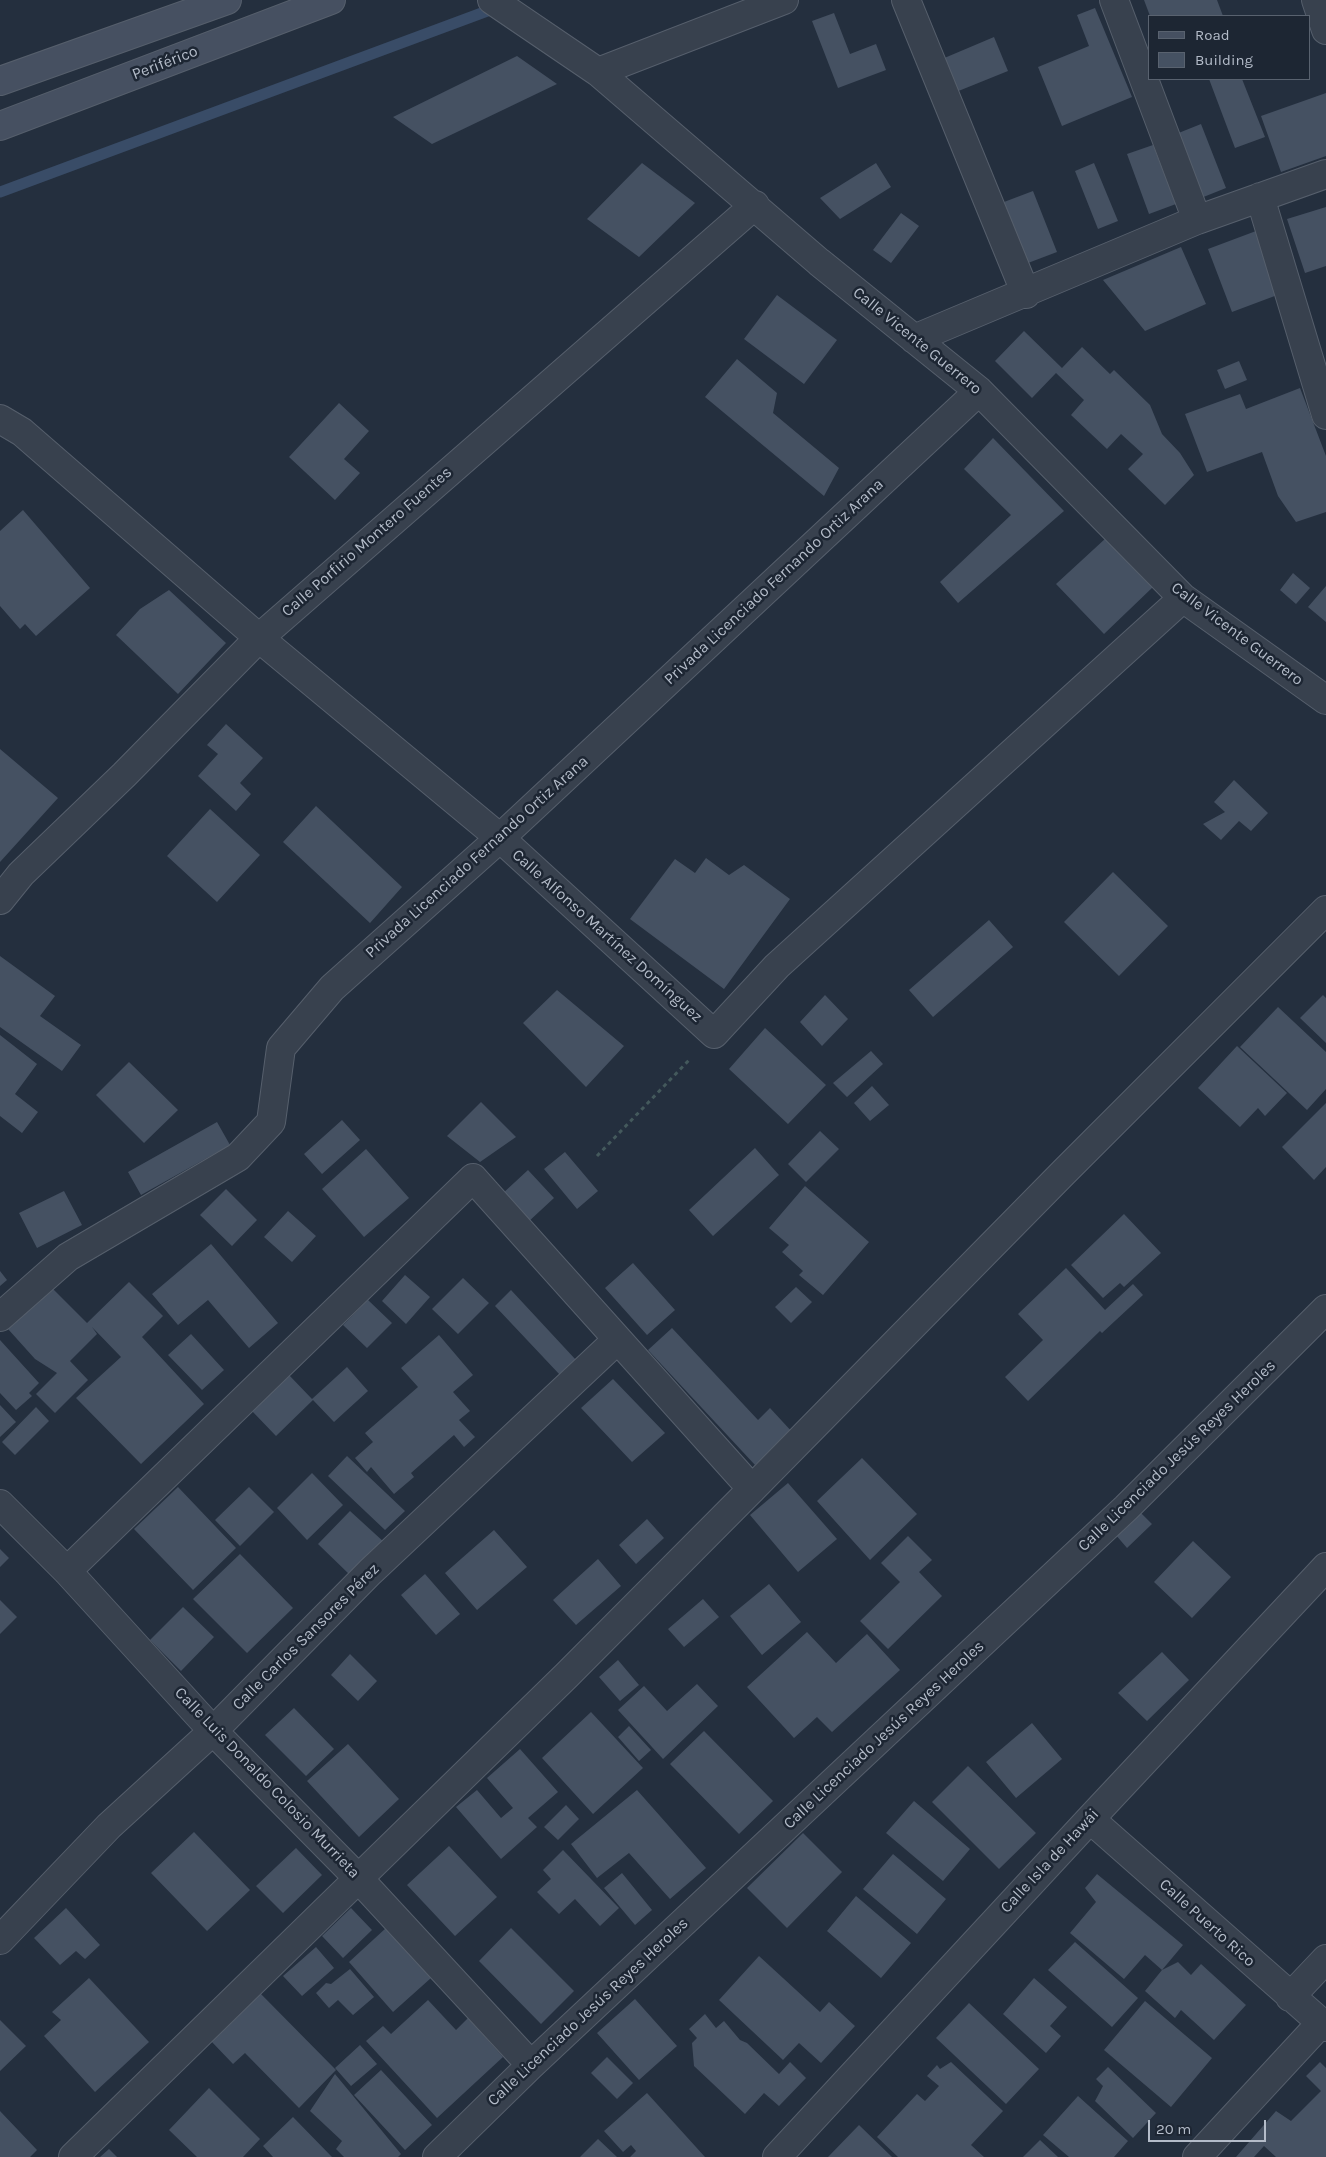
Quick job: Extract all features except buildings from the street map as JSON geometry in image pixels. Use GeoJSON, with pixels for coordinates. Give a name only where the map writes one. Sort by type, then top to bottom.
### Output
{"type":"FeatureCollection","features":[{"type":"Feature","properties":{"kind":"main road"},"geometry":{"type":"LineString","coordinates":[[0,81],[227,0]]}},
{"type":"Feature","properties":{"kind":"main road","name":"Periférico"},"geometry":{"type":"LineString","coordinates":[[0,126],[331,0]]}},
{"type":"Feature","properties":{"kind":"street","name":"Calle Vicente Guerrero"},"geometry":{"type":"LineString","coordinates":[[492,0],[598,72],[819,262],[979,391],[1183,598],[1324,696]]}},
{"type":"Feature","properties":{"kind":"street"},"geometry":{"type":"LineString","coordinates":[[598,72],[784,0]]}},
{"type":"Feature","properties":{"kind":"street"},"geometry":{"type":"LineString","coordinates":[[906,0],[1026,294]]}},
{"type":"Feature","properties":{"kind":"street"},"geometry":{"type":"LineString","coordinates":[[1114,0],[1198,220]]}},
{"type":"Feature","properties":{"kind":"street"},"geometry":{"type":"LineString","coordinates":[[1316,0],[1326,30]]}},
{"type":"Feature","properties":{"kind":"street"},"geometry":{"type":"LineString","coordinates":[[914,338],[1026,294],[1198,220],[1326,174]]}},
{"type":"Feature","properties":{"kind":"street"},"geometry":{"type":"LineString","coordinates":[[1260,197],[1326,415]]}},
{"type":"Feature","properties":{"kind":"street","name":"Calle Porfirio Montero Fuentes"},"geometry":{"type":"LineString","coordinates":[[0,900],[21,874],[124,775],[258,638],[755,205]]}},
{"type":"Feature","properties":{"kind":"street","name":"Privada Licenciado Fernando Ortiz Arana"},"geometry":{"type":"LineString","coordinates":[[0,1317],[68,1257],[238,1157],[271,1122],[281,1048],[332,988],[500,838],[979,391]]}},
{"type":"Feature","properties":{"kind":"street","name":"Calle Alfonso Martínez Domínguez"},"geometry":{"type":"LineString","coordinates":[[0,419],[22,432],[258,638],[500,838],[714,1034]]}},
{"type":"Feature","properties":{"kind":"street"},"geometry":{"type":"LineString","coordinates":[[714,1034],[777,966],[1183,598]]}},
{"type":"Feature","properties":{"kind":"street"},"geometry":{"type":"LineString","coordinates":[[73,2157],[360,1879],[752,1489],[1064,1172],[1326,910]]}},
{"type":"Feature","properties":{"kind":"street"},"geometry":{"type":"LineString","coordinates":[[67,1571],[473,1178],[752,1489]]}},
{"type":"Feature","properties":{"kind":"street","name":"Calle Licenciado Jesús Reyes Heroles"},"geometry":{"type":"LineString","coordinates":[[437,2157],[531,2064],[1126,1508],[1326,1308]]}},
{"type":"Feature","properties":{"kind":"street","name":"Calle Carlos Sansores Pérez"},"geometry":{"type":"LineString","coordinates":[[0,1940],[109,1826],[213,1731],[370,1572],[618,1340]]}},
{"type":"Feature","properties":{"kind":"street","name":"Calle Luis Donaldo Colosio Murrieta"},"geometry":{"type":"LineString","coordinates":[[0,1504],[67,1571],[213,1731],[360,1879],[531,2064]]}},
{"type":"Feature","properties":{"kind":"street","name":"Calle Isla de Hawái"},"geometry":{"type":"LineString","coordinates":[[777,2157],[1326,1567]]}},
{"type":"Feature","properties":{"kind":"street","name":"Calle Puerto Rico"},"geometry":{"type":"LineString","coordinates":[[1090,1819],[1324,2025]]}},
{"type":"Feature","properties":{"kind":"street"},"geometry":{"type":"LineString","coordinates":[[1290,1997],[1326,1959]]}},
{"type":"Feature","properties":{"kind":"street"},"geometry":{"type":"LineString","coordinates":[[1197,2157],[1324,2025]]}},
{"type":"Feature","properties":{"kind":"path"},"geometry":{"type":"LineString","coordinates":[[597,1156],[714,1034]]}},
{"type":"Feature","properties":{"kind":"waterway"},"geometry":{"type":"LineString","coordinates":[[0,192],[498,7]]}}]}
